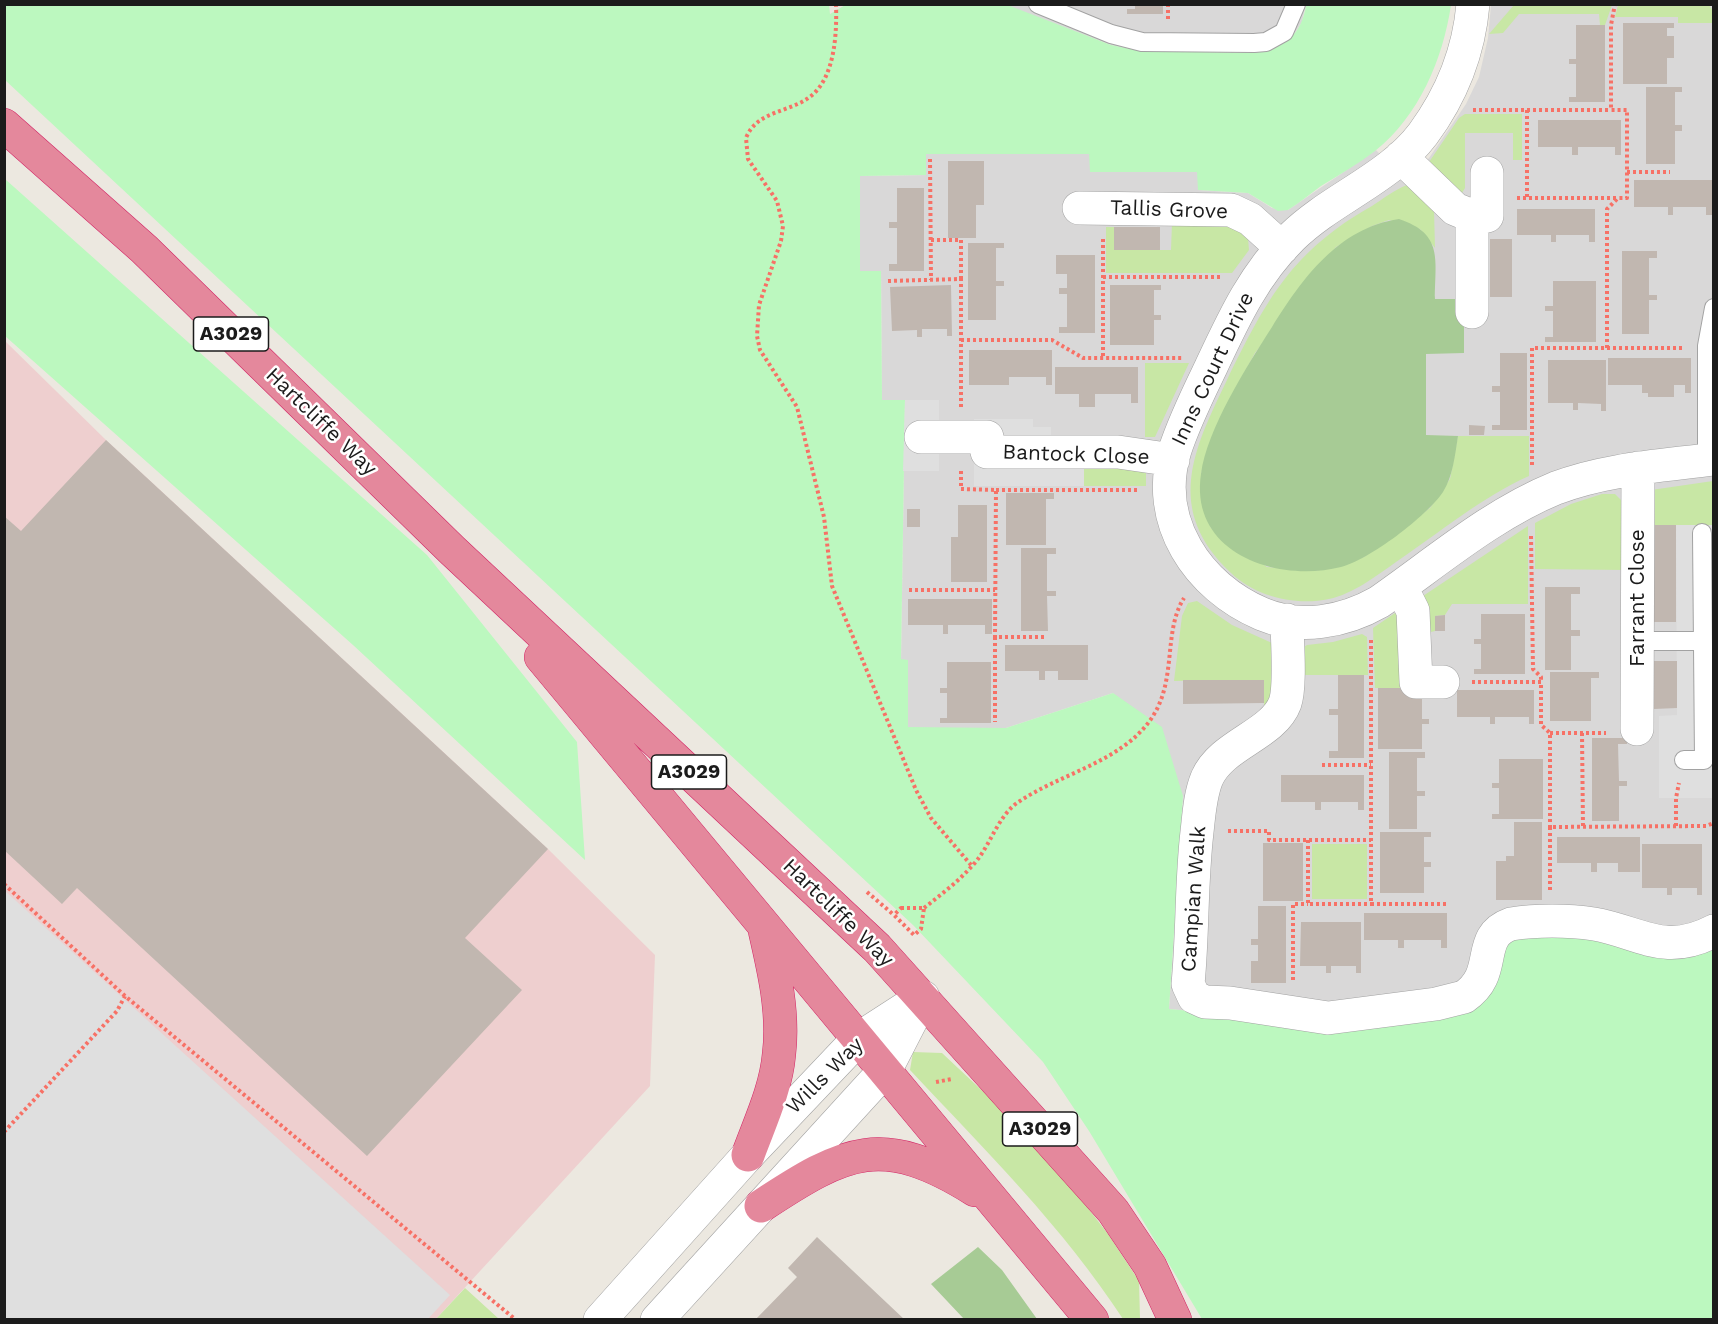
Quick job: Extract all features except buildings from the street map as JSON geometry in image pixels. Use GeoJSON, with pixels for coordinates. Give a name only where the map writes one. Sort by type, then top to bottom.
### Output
{"type":"FeatureCollection","features":[{"type":"Feature","properties":{"kind":"highway","name":"Hartcliffe Way"},"geometry":{"type":"LineString","coordinates":[[4,125],[144,249],[452,550],[866,937],[923,997],[1113,1211],[1150,1266],[1175,1320]]}},
{"type":"Feature","properties":{"kind":"highway","name":"Hartcliffe Way"},"geometry":{"type":"LineString","coordinates":[[452,550],[858,1039],[886,1069],[1092,1320]]}},
{"type":"Feature","properties":{"kind":"highway"},"geometry":{"type":"LineString","coordinates":[[748,1155],[771,1094],[779,1055],[776,976],[763,923]]}},
{"type":"Feature","properties":{"kind":"highway"},"geometry":{"type":"LineString","coordinates":[[761,1206],[814,1171],[854,1156],[892,1154],[917,1159],[947,1172],[994,1202]]}},
{"type":"Feature","properties":{"kind":"street","name":"Inns Court Drive"},"geometry":{"type":"LineString","coordinates":[[1473,4],[1466,47],[1449,93],[1422,136],[1401,158],[1310,221],[1282,248],[1252,285],[1237,311],[1182,431],[1173,460],[1169,484],[1179,536],[1194,563],[1208,580],[1232,599],[1268,616],[1287,620],[1337,620],[1359,613],[1500,518],[1531,515],[1578,481],[1638,468],[1710,459]]}},
{"type":"Feature","properties":{"kind":"street"},"geometry":{"type":"LineString","coordinates":[[1401,158],[1455,209],[1482,195]]}},
{"type":"Feature","properties":{"kind":"street"},"geometry":{"type":"LineString","coordinates":[[1472,312],[1482,195]]}},
{"type":"Feature","properties":{"kind":"street","name":"Tallis Grove"},"geometry":{"type":"LineString","coordinates":[[1091,208],[1231,210],[1250,219],[1282,248]]}},
{"type":"Feature","properties":{"kind":"street","name":"Bantock Close"},"geometry":{"type":"LineString","coordinates":[[921,437],[987,437],[987,452],[1118,452],[1173,460]]}},
{"type":"Feature","properties":{"kind":"street","name":"Farrant Close"},"geometry":{"type":"LineString","coordinates":[[1637,729],[1638,468]]}},
{"type":"Feature","properties":{"kind":"street"},"geometry":{"type":"LineString","coordinates":[[1401,586],[1413,611],[1416,682],[1443,682]]}},
{"type":"Feature","properties":{"kind":"street","name":"Campian Walk"},"geometry":{"type":"LineString","coordinates":[[1287,620],[1285,704],[1271,721],[1228,752],[1215,766],[1207,778],[1201,800],[1197,831],[1188,984],[1194,998],[1205,1002],[1230,1003],[1328,1018],[1452,1001],[1464,997],[1479,984],[1485,973],[1491,936],[1495,932],[1520,923],[1593,924],[1653,942],[1687,941],[1713,931]]}},
{"type":"Feature","properties":{"kind":"street","name":"Wills Way"},"geometry":{"type":"LineString","coordinates":[[600,1320],[748,1155],[858,1039],[923,997]]}},
{"type":"Feature","properties":{"kind":"street","name":"Wills Way"},"geometry":{"type":"LineString","coordinates":[[657,1320],[886,1069],[923,997]]}},
{"type":"Feature","properties":{"kind":"lane"},"geometry":{"type":"LineString","coordinates":[[1038,4],[1111,34],[1142,42],[1242,43],[1266,42],[1284,32],[1296,4]]}},
{"type":"Feature","properties":{"kind":"lane"},"geometry":{"type":"LineString","coordinates":[[1710,459],[1707,346],[1713,308]]}},
{"type":"Feature","properties":{"kind":"lane"},"geometry":{"type":"LineString","coordinates":[[1684,760],[1704,760],[1702,533]]}},
{"type":"Feature","properties":{"kind":"lane"},"geometry":{"type":"LineString","coordinates":[[1638,641],[1703,641]]}},
{"type":"Feature","properties":{"kind":"path"},"geometry":{"type":"LineString","coordinates":[[836,4],[832,54],[821,86],[809,98],[759,120],[746,138],[748,159],[777,201],[783,226],[781,242],[759,305],[757,336],[760,350],[791,396],[800,417],[824,517],[832,586],[916,790],[931,818],[971,865]]}},
{"type":"Feature","properties":{"kind":"path"},"geometry":{"type":"LineString","coordinates":[[1611,110],[1611,25],[1615,4]]}},
{"type":"Feature","properties":{"kind":"path"},"geometry":{"type":"LineString","coordinates":[[1470,110],[1627,110],[1627,198],[1527,198],[1482,195]]}},
{"type":"Feature","properties":{"kind":"path"},"geometry":{"type":"LineString","coordinates":[[1527,110],[1527,198]]}},
{"type":"Feature","properties":{"kind":"path"},"geometry":{"type":"LineString","coordinates":[[930,159],[931,280]]}},
{"type":"Feature","properties":{"kind":"path"},"geometry":{"type":"LineString","coordinates":[[1627,172],[1670,172]]}},
{"type":"Feature","properties":{"kind":"path"},"geometry":{"type":"LineString","coordinates":[[1608,348],[1608,208],[1618,198]]}},
{"type":"Feature","properties":{"kind":"path"},"geometry":{"type":"LineString","coordinates":[[1091,208],[1103,277],[1103,358]]}},
{"type":"Feature","properties":{"kind":"path"},"geometry":{"type":"LineString","coordinates":[[931,240],[961,240],[961,279]]}},
{"type":"Feature","properties":{"kind":"path"},"geometry":{"type":"LineString","coordinates":[[1103,277],[1224,277]]}},
{"type":"Feature","properties":{"kind":"path"},"geometry":{"type":"LineString","coordinates":[[961,340],[1052,340],[1083,358],[1183,358]]}},
{"type":"Feature","properties":{"kind":"path"},"geometry":{"type":"LineString","coordinates":[[1637,729],[1620,733],[1550,733],[1541,725],[1541,677],[1533,669],[1532,348],[1690,348]]}},
{"type":"Feature","properties":{"kind":"path"},"geometry":{"type":"LineString","coordinates":[[996,490],[1152,490]]}},
{"type":"Feature","properties":{"kind":"path"},"geometry":{"type":"LineString","coordinates":[[909,590],[995,590],[995,722]]}},
{"type":"Feature","properties":{"kind":"path"},"geometry":{"type":"LineString","coordinates":[[924,908],[901,908],[894,915],[914,935],[921,929],[924,908],[971,865],[1015,805],[1126,744],[1144,729],[1164,693],[1174,621],[1185,595]]}},
{"type":"Feature","properties":{"kind":"path"},"geometry":{"type":"LineString","coordinates":[[1371,637],[1371,904]]}},
{"type":"Feature","properties":{"kind":"path"},"geometry":{"type":"LineString","coordinates":[[1443,682],[1541,682]]}},
{"type":"Feature","properties":{"kind":"path"},"geometry":{"type":"LineString","coordinates":[[1550,733],[1550,900]]}},
{"type":"Feature","properties":{"kind":"path"},"geometry":{"type":"LineString","coordinates":[[1582,733],[1583,827]]}},
{"type":"Feature","properties":{"kind":"path"},"geometry":{"type":"LineString","coordinates":[[1676,826],[1676,798],[1684,760]]}},
{"type":"Feature","properties":{"kind":"path"},"geometry":{"type":"LineString","coordinates":[[1322,765],[1371,765]]}},
{"type":"Feature","properties":{"kind":"path"},"geometry":{"type":"LineString","coordinates":[[1550,827],[1706,826],[1713,823]]}},
{"type":"Feature","properties":{"kind":"path"},"geometry":{"type":"LineString","coordinates":[[1197,831],[1269,831],[1269,840],[1371,840]]}},
{"type":"Feature","properties":{"kind":"path"},"geometry":{"type":"LineString","coordinates":[[1308,840],[1308,904]]}},
{"type":"Feature","properties":{"kind":"path"},"geometry":{"type":"LineString","coordinates":[[4,884],[125,996],[516,1320]]}},
{"type":"Feature","properties":{"kind":"path"},"geometry":{"type":"LineString","coordinates":[[1293,985],[1293,904],[1449,904]]}},
{"type":"Feature","properties":{"kind":"path"},"geometry":{"type":"LineString","coordinates":[[4,1132],[117,1011],[125,996]]}},
{"type":"Feature","properties":{"kind":"shaded area"},"geometry":{"type":"Polygon","coordinates":[[[1005,5],[1306,5],[1302,22],[1290,41],[1266,52],[1255,53],[1141,51],[1111,45],[1005,5]]]}},
{"type":"Feature","properties":{"kind":"shaded area"},"geometry":{"type":"Polygon","coordinates":[[[1491,5],[1713,5],[1713,944],[1497,978],[1267,1018],[1169,1009],[1183,796],[1113,693],[1006,728],[908,728],[908,660],[901,660],[905,400],[882,400],[881,271],[860,271],[860,176],[926,175],[926,154],[1090,154],[1090,172],[1198,172],[1198,190],[1248,193],[1272,208],[1288,210],[1376,150],[1405,182],[1429,158],[1466,104],[1479,77],[1488,38],[1491,5]]]}},
{"type":"Feature","properties":{"kind":"shaded area"},"geometry":{"type":"Polygon","coordinates":[[[4,340],[106,440],[548,849],[655,955],[650,1086],[436,1319],[5,1319],[4,340]]]}},
{"type":"Feature","properties":{"kind":"shaded area"},"geometry":{"type":"Polygon","coordinates":[[[905,400],[939,400],[939,428],[974,428],[974,419],[1033,419],[1033,427],[1051,427],[1051,441],[1084,441],[1084,486],[974,486],[974,445],[939,445],[939,471],[903,471],[905,400]]]}},
{"type":"Feature","properties":{"kind":"shaded area"},"geometry":{"type":"Polygon","coordinates":[[[1676,525],[1713,525],[1713,798],[1659,798],[1659,716],[1677,715],[1676,525]]]}},
{"type":"Feature","properties":{"kind":"shaded area"},"geometry":{"type":"Polygon","coordinates":[[[4,890],[450,1295],[428,1319],[5,1319],[4,890]]]}},
{"type":"Feature","properties":{"kind":"green space"},"geometry":{"type":"Polygon","coordinates":[[[829,4],[830,14],[847,4],[1005,4],[1111,45],[1141,51],[1255,53],[1275,48],[1290,38],[1300,24],[1306,5],[1451,5],[1435,66],[1427,85],[1404,121],[1375,151],[1288,210],[1278,211],[1248,193],[1198,190],[1197,172],[1090,172],[1089,154],[926,154],[926,175],[860,176],[860,271],[881,271],[882,400],[905,400],[901,659],[908,660],[908,727],[1006,728],[1113,693],[1162,727],[1183,796],[1169,1009],[1267,1018],[1472,1008],[1512,935],[1713,944],[1713,1319],[1202,1319],[1089,1131],[1043,1062],[913,925],[5,80],[4,5],[829,4]]]}},
{"type":"Feature","properties":{"kind":"green space"},"geometry":{"type":"Polygon","coordinates":[[[1514,5],[1612,5],[1605,25],[1600,25],[1599,14],[1519,14],[1503,33],[1489,34],[1514,5]]]}},
{"type":"Feature","properties":{"kind":"green space"},"geometry":{"type":"Polygon","coordinates":[[[1618,5],[1709,5],[1713,11],[1713,23],[1678,23],[1678,17],[1615,17],[1618,5]]]}},
{"type":"Feature","properties":{"kind":"green space"},"geometry":{"type":"Polygon","coordinates":[[[1465,114],[1522,114],[1522,160],[1513,160],[1513,133],[1465,133],[1465,188],[1462,193],[1458,193],[1429,162],[1459,118],[1465,114]]]}},
{"type":"Feature","properties":{"kind":"green space"},"geometry":{"type":"Polygon","coordinates":[[[5,179],[427,555],[577,742],[585,860],[353,645],[5,336],[5,179]]]}},
{"type":"Feature","properties":{"kind":"green space"},"geometry":{"type":"Polygon","coordinates":[[[1407,185],[1434,210],[1435,248],[1420,229],[1389,220],[1372,226],[1336,247],[1255,353],[1237,386],[1207,453],[1201,474],[1203,507],[1211,528],[1267,567],[1315,571],[1364,557],[1430,508],[1450,479],[1458,436],[1529,436],[1529,476],[1494,494],[1372,579],[1347,593],[1316,601],[1290,600],[1264,594],[1231,573],[1210,549],[1197,526],[1191,503],[1191,479],[1204,431],[1255,325],[1284,280],[1321,241],[1344,223],[1407,185]]]}},
{"type":"Feature","properties":{"kind":"green space"},"geometry":{"type":"Polygon","coordinates":[[[1399,219],[1424,232],[1430,241],[1435,261],[1435,299],[1464,299],[1464,353],[1426,354],[1426,435],[1458,436],[1449,479],[1443,492],[1424,513],[1381,547],[1353,563],[1316,571],[1266,566],[1243,556],[1223,543],[1209,525],[1201,502],[1201,474],[1211,438],[1240,379],[1309,274],[1340,244],[1358,233],[1377,224],[1399,219]]]}},
{"type":"Feature","properties":{"kind":"green space"},"geometry":{"type":"Polygon","coordinates":[[[1172,223],[1212,223],[1231,228],[1248,238],[1249,250],[1232,273],[1106,273],[1106,227],[1114,227],[1114,250],[1171,250],[1172,223]]]}},
{"type":"Feature","properties":{"kind":"green space"},"geometry":{"type":"Polygon","coordinates":[[[1145,363],[1189,363],[1155,437],[1145,437],[1145,363]]]}},
{"type":"Feature","properties":{"kind":"green space"},"geometry":{"type":"Polygon","coordinates":[[[1084,463],[1146,470],[1146,486],[1084,486],[1084,463]]]}},
{"type":"Feature","properties":{"kind":"green space"},"geometry":{"type":"Polygon","coordinates":[[[1713,481],[1713,525],[1648,525],[1651,490],[1713,481]]]}},
{"type":"Feature","properties":{"kind":"green space"},"geometry":{"type":"Polygon","coordinates":[[[1602,494],[1615,494],[1623,502],[1627,570],[1535,569],[1535,523],[1571,504],[1602,494]]]}},
{"type":"Feature","properties":{"kind":"green space"},"geometry":{"type":"Polygon","coordinates":[[[1528,526],[1528,604],[1452,604],[1445,615],[1435,616],[1435,631],[1427,633],[1420,598],[1528,526]]]}},
{"type":"Feature","properties":{"kind":"green space"},"geometry":{"type":"Polygon","coordinates":[[[1197,601],[1232,625],[1272,643],[1273,697],[1264,706],[1264,680],[1174,681],[1182,616],[1188,603],[1197,601]]]}},
{"type":"Feature","properties":{"kind":"green space"},"geometry":{"type":"Polygon","coordinates":[[[1398,611],[1405,688],[1375,688],[1373,628],[1398,611]]]}},
{"type":"Feature","properties":{"kind":"green space"},"geometry":{"type":"Polygon","coordinates":[[[1362,634],[1367,637],[1368,675],[1297,675],[1304,647],[1307,645],[1333,642],[1362,634]]]}},
{"type":"Feature","properties":{"kind":"green space"},"geometry":{"type":"Polygon","coordinates":[[[1312,844],[1367,844],[1367,899],[1312,899],[1312,844]]]}},
{"type":"Feature","properties":{"kind":"green space"},"geometry":{"type":"Polygon","coordinates":[[[913,1052],[942,1053],[1006,1113],[1074,1190],[1108,1234],[1139,1281],[1140,1319],[1123,1319],[1100,1285],[1049,1221],[910,1070],[913,1052]]]}},
{"type":"Feature","properties":{"kind":"green space"},"geometry":{"type":"Polygon","coordinates":[[[978,1247],[1002,1270],[1037,1319],[964,1319],[931,1284],[978,1247]]]}},
{"type":"Feature","properties":{"kind":"green space"},"geometry":{"type":"Polygon","coordinates":[[[465,1288],[499,1319],[436,1319],[465,1288]]]}}]}
